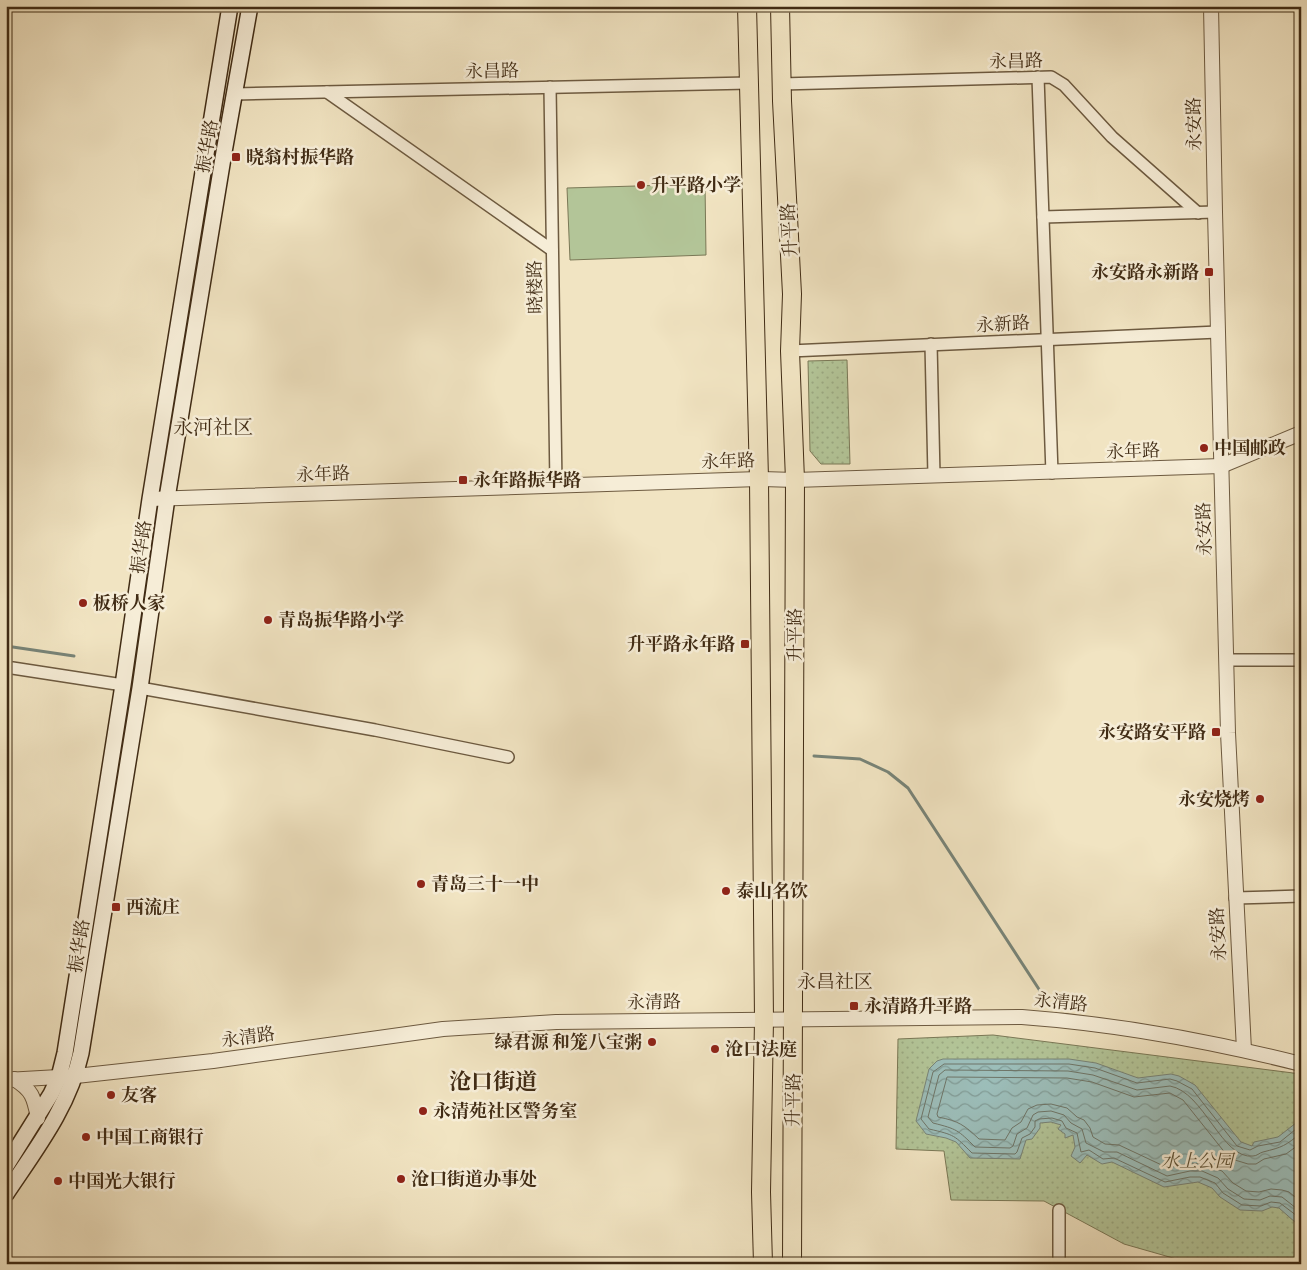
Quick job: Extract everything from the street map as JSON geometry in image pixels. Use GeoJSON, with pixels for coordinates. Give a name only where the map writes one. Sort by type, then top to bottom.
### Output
{"type":"FeatureCollection","features":[{"type":"Feature","properties":{"kind":"main road","name":"振华路"},"geometry":{"type":"LineString","coordinates":[[6,1166],[38,1118],[51,1094],[59,1077],[65,1053],[123,685],[150,498],[230,6]]}},
{"type":"Feature","properties":{"kind":"main road","name":"振华路"},"geometry":{"type":"LineString","coordinates":[[6,1194],[44,1138],[66,1098],[76,1076],[81,1053],[140,688],[167,498],[250,6]]}},
{"type":"Feature","properties":{"kind":"main road","name":"升平路"},"geometry":{"type":"LineString","coordinates":[[747,6],[759,479],[764,1020],[761,1192],[763,1264]]}},
{"type":"Feature","properties":{"kind":"main road","name":"升平路"},"geometry":{"type":"LineString","coordinates":[[780,6],[792,294],[790,351],[795,480],[792,1264]]}},
{"type":"Feature","properties":{"kind":"street","name":"永安路"},"geometry":{"type":"LineString","coordinates":[[1212,6],[1215,212],[1228,733],[1244,1050]]}},
{"type":"Feature","properties":{"kind":"street"},"geometry":{"type":"LineString","coordinates":[[1038,77],[1052,473]]}},
{"type":"Feature","properties":{"kind":"street","name":"永昌路"},"geometry":{"type":"LineString","coordinates":[[782,84],[1051,77],[1064,85],[1112,137],[1198,213]]}},
{"type":"Feature","properties":{"kind":"street","name":"永昌路"},"geometry":{"type":"LineString","coordinates":[[235,94],[749,83]]}},
{"type":"Feature","properties":{"kind":"street","name":"晓楼路"},"geometry":{"type":"LineString","coordinates":[[550,87],[556,485]]}},
{"type":"Feature","properties":{"kind":"street"},"geometry":{"type":"LineString","coordinates":[[327,92],[552,250]]}},
{"type":"Feature","properties":{"kind":"street"},"geometry":{"type":"LineString","coordinates":[[1043,217],[1215,212]]}},
{"type":"Feature","properties":{"kind":"street","name":"永新路"},"geometry":{"type":"LineString","coordinates":[[790,351],[1218,332]]}},
{"type":"Feature","properties":{"kind":"street"},"geometry":{"type":"LineString","coordinates":[[931,344],[934,476]]}},
{"type":"Feature","properties":{"kind":"street","name":"永年路"},"geometry":{"type":"LineString","coordinates":[[150,498],[759,479],[795,480],[1052,473],[1221,466],[1301,433]]}},
{"type":"Feature","properties":{"kind":"street"},"geometry":{"type":"LineString","coordinates":[[1226,660],[1301,660]]}},
{"type":"Feature","properties":{"kind":"street"},"geometry":{"type":"LineString","coordinates":[[6,667],[123,685]]}},
{"type":"Feature","properties":{"kind":"street"},"geometry":{"type":"LineString","coordinates":[[140,688],[375,730],[508,757]]}},
{"type":"Feature","properties":{"kind":"street"},"geometry":{"type":"LineString","coordinates":[[1235,898],[1301,896]]}},
{"type":"Feature","properties":{"kind":"street","name":"永清路"},"geometry":{"type":"LineString","coordinates":[[10,1080],[76,1076],[213,1061],[443,1029],[556,1022],[1022,1017],[1076,1021],[1244,1050],[1301,1064]]}},
{"type":"Feature","properties":{"kind":"street"},"geometry":{"type":"LineString","coordinates":[[10,1080],[30,1091],[38,1118]]}},
{"type":"Feature","properties":{"kind":"street"},"geometry":{"type":"LineString","coordinates":[[1059,1210],[1059,1264]]}},
{"type":"Feature","properties":{"kind":"green space"},"geometry":{"type":"Polygon","coordinates":[[[705,184],[706,255],[570,260],[567,188],[705,184]]]}},
{"type":"Feature","properties":{"kind":"green space"},"geometry":{"type":"Polygon","coordinates":[[[847,360],[850,464],[821,464],[810,451],[808,361],[847,360]]]}},
{"type":"Feature","properties":{"kind":"green space","name":"水上公园"},"geometry":{"type":"Polygon","coordinates":[[[993,1035],[1301,1074],[1301,1264],[1194,1264],[1124,1244],[1044,1201],[951,1200],[944,1151],[896,1149],[898,1039],[993,1035]]]}},
{"type":"Feature","properties":{"kind":"water"},"geometry":{"type":"Polygon","coordinates":[[[943,1059],[1069,1059],[1096,1063],[1138,1078],[1171,1074],[1179,1076],[1195,1085],[1241,1142],[1252,1146],[1254,1142],[1278,1137],[1301,1119],[1301,1225],[1279,1208],[1272,1207],[1262,1211],[1240,1210],[1220,1197],[1212,1188],[1198,1182],[1164,1187],[1112,1162],[1102,1164],[1087,1155],[1080,1163],[1071,1156],[1075,1147],[1073,1135],[1065,1138],[1065,1134],[1058,1129],[1061,1125],[1051,1122],[1040,1123],[1040,1128],[1032,1139],[1026,1140],[1020,1159],[970,1158],[956,1142],[926,1134],[916,1121],[929,1069],[937,1061],[943,1059]]]}},
{"type":"Feature","properties":{"kind":"waterway"},"geometry":{"type":"LineString","coordinates":[[6,646],[74,656]]}},
{"type":"Feature","properties":{"kind":"waterway"},"geometry":{"type":"LineString","coordinates":[[814,756],[860,759],[888,772],[908,788],[1046,1000]]}},
{"type":"Feature","properties":{"kind":"place","name":"晓翁村振华路"},"geometry":{"type":"Point","coordinates":[236,157]}},
{"type":"Feature","properties":{"kind":"place","name":"升平路小学"},"geometry":{"type":"Point","coordinates":[641,185]}},
{"type":"Feature","properties":{"kind":"place","name":"永安路永新路"},"geometry":{"type":"Point","coordinates":[1209,272]}},
{"type":"Feature","properties":{"kind":"place","name":"中国邮政"},"geometry":{"type":"Point","coordinates":[1204,448]}},
{"type":"Feature","properties":{"kind":"place","name":"永年路振华路"},"geometry":{"type":"Point","coordinates":[463,480]}},
{"type":"Feature","properties":{"kind":"place","name":"板桥人家"},"geometry":{"type":"Point","coordinates":[83,603]}},
{"type":"Feature","properties":{"kind":"place","name":"青岛振华路小学"},"geometry":{"type":"Point","coordinates":[268,620]}},
{"type":"Feature","properties":{"kind":"place","name":"升平路永年路"},"geometry":{"type":"Point","coordinates":[745,644]}},
{"type":"Feature","properties":{"kind":"place","name":"永安路安平路"},"geometry":{"type":"Point","coordinates":[1216,732]}},
{"type":"Feature","properties":{"kind":"place","name":"永安烧烤"},"geometry":{"type":"Point","coordinates":[1260,799]}},
{"type":"Feature","properties":{"kind":"place","name":"青岛三十一中"},"geometry":{"type":"Point","coordinates":[421,884]}},
{"type":"Feature","properties":{"kind":"place","name":"泰山名饮"},"geometry":{"type":"Point","coordinates":[726,891]}},
{"type":"Feature","properties":{"kind":"place","name":"西流庄"},"geometry":{"type":"Point","coordinates":[116,907]}},
{"type":"Feature","properties":{"kind":"place","name":"永清路升平路"},"geometry":{"type":"Point","coordinates":[854,1006]}},
{"type":"Feature","properties":{"kind":"place","name":"绿君源 和笼八宝粥"},"geometry":{"type":"Point","coordinates":[652,1042]}},
{"type":"Feature","properties":{"kind":"place","name":"沧口法庭"},"geometry":{"type":"Point","coordinates":[715,1049]}},
{"type":"Feature","properties":{"kind":"place","name":"友客"},"geometry":{"type":"Point","coordinates":[111,1095]}},
{"type":"Feature","properties":{"kind":"place","name":"永清苑社区警务室"},"geometry":{"type":"Point","coordinates":[423,1111]}},
{"type":"Feature","properties":{"kind":"place","name":"中国工商银行"},"geometry":{"type":"Point","coordinates":[86,1137]}},
{"type":"Feature","properties":{"kind":"place","name":"沧口街道办事处"},"geometry":{"type":"Point","coordinates":[401,1179]}},
{"type":"Feature","properties":{"kind":"place","name":"中国光大银行"},"geometry":{"type":"Point","coordinates":[58,1181]}},
{"type":"Feature","properties":{"kind":"district","name":"永河社区"},"geometry":{"type":"Point","coordinates":[213,427]}},
{"type":"Feature","properties":{"kind":"district","name":"永昌社区"},"geometry":{"type":"Point","coordinates":[835,982]}},
{"type":"Feature","properties":{"kind":"district","name":"沧口街道"},"geometry":{"type":"Point","coordinates":[493,1082]}}]}
